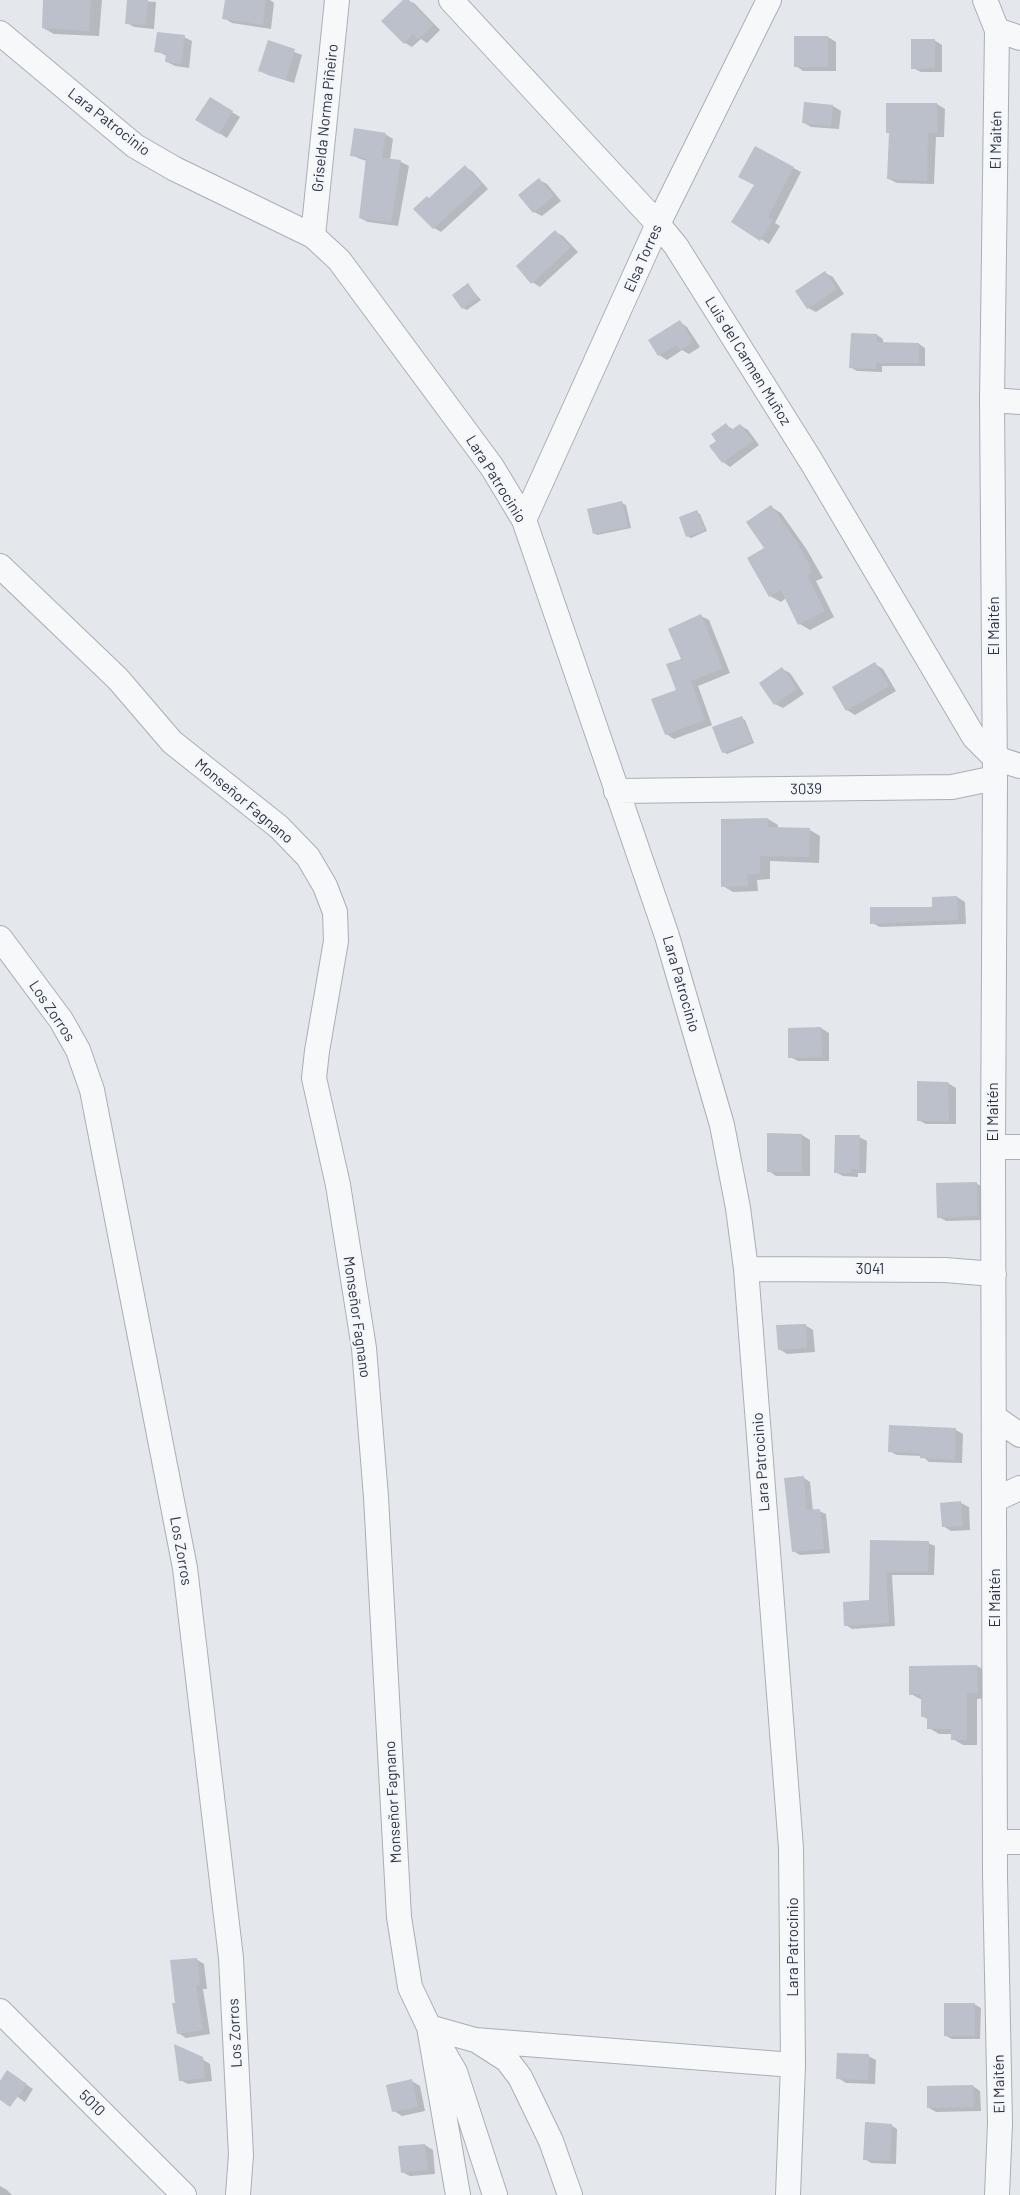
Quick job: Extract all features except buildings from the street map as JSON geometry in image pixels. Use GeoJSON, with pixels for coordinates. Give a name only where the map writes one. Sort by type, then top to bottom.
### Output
{"type":"FeatureCollection","features":[{"type":"Feature","properties":{"kind":"street","name":"Griselda Norma Piñeiro"},"geometry":{"type":"LineString","coordinates":[[313,236],[337,0]]}},
{"type":"Feature","properties":{"kind":"street","name":"Luis del Carmen Muñoz"},"geometry":{"type":"LineString","coordinates":[[451,0],[676,246],[811,461],[965,723],[995,768]]}},
{"type":"Feature","properties":{"kind":"street","name":"Elsa Torres"},"geometry":{"type":"LineString","coordinates":[[524,520],[658,224],[769,0]]}},
{"type":"Feature","properties":{"kind":"street"},"geometry":{"type":"LineString","coordinates":[[986,0],[998,30],[1020,38]]}},
{"type":"Feature","properties":{"kind":"street","name":"El Maitén"},"geometry":{"type":"LineString","coordinates":[[998,30],[992,399],[995,768],[993,1147],[995,1842],[1010,2122],[998,2195]]}},
{"type":"Feature","properties":{"kind":"street","name":"Lara Patrocinio"},"geometry":{"type":"LineString","coordinates":[[0,33],[135,146],[175,169],[313,236],[339,260],[492,467],[524,520],[667,936],[722,1125],[738,1208],[746,1269],[791,1848],[793,2065],[788,2195]]}},
{"type":"Feature","properties":{"kind":"street"},"geometry":{"type":"LineString","coordinates":[[992,399],[1020,402]]}},
{"type":"Feature","properties":{"kind":"street","name":"Monseñor Fagnano"},"geometry":{"type":"LineString","coordinates":[[0,566],[118,679],[172,742],[279,827],[308,857],[325,886],[335,912],[336,941],[314,1078],[338,1185],[364,1348],[377,1509],[399,1917],[410,1987],[429,2027],[455,2072],[495,2195]]}},
{"type":"Feature","properties":{"kind":"street"},"geometry":{"type":"LineString","coordinates":[[995,768],[1020,766]]}},
{"type":"Feature","properties":{"kind":"street","name":"3039"},"geometry":{"type":"LineString","coordinates":[[616,791],[952,787],[995,768]]}},
{"type":"Feature","properties":{"kind":"street","name":"Los Zorros"},"geometry":{"type":"LineString","coordinates":[[0,938],[61,1020],[78,1050],[92,1090],[185,1568],[231,1958],[241,2155],[237,2195]]}},
{"type":"Feature","properties":{"kind":"street"},"geometry":{"type":"LineString","coordinates":[[993,1147],[1020,1147]]}},
{"type":"Feature","properties":{"kind":"street","name":"3041"},"geometry":{"type":"LineString","coordinates":[[746,1269],[945,1269],[994,1274]]}},
{"type":"Feature","properties":{"kind":"street"},"geometry":{"type":"LineString","coordinates":[[994,1417],[1020,1435]]}},
{"type":"Feature","properties":{"kind":"street"},"geometry":{"type":"LineString","coordinates":[[994,1500],[1020,1488]]}},
{"type":"Feature","properties":{"kind":"street"},"geometry":{"type":"LineString","coordinates":[[995,1842],[1020,1842]]}},
{"type":"Feature","properties":{"kind":"street","name":"5010"},"geometry":{"type":"LineString","coordinates":[[0,2010],[184,2195]]}},
{"type":"Feature","properties":{"kind":"street"},"geometry":{"type":"LineString","coordinates":[[458,2195],[429,2027],[476,2040],[793,2065]]}},
{"type":"Feature","properties":{"kind":"street"},"geometry":{"type":"LineString","coordinates":[[476,2040],[507,2060],[520,2077],[551,2141],[570,2195]]}}]}
